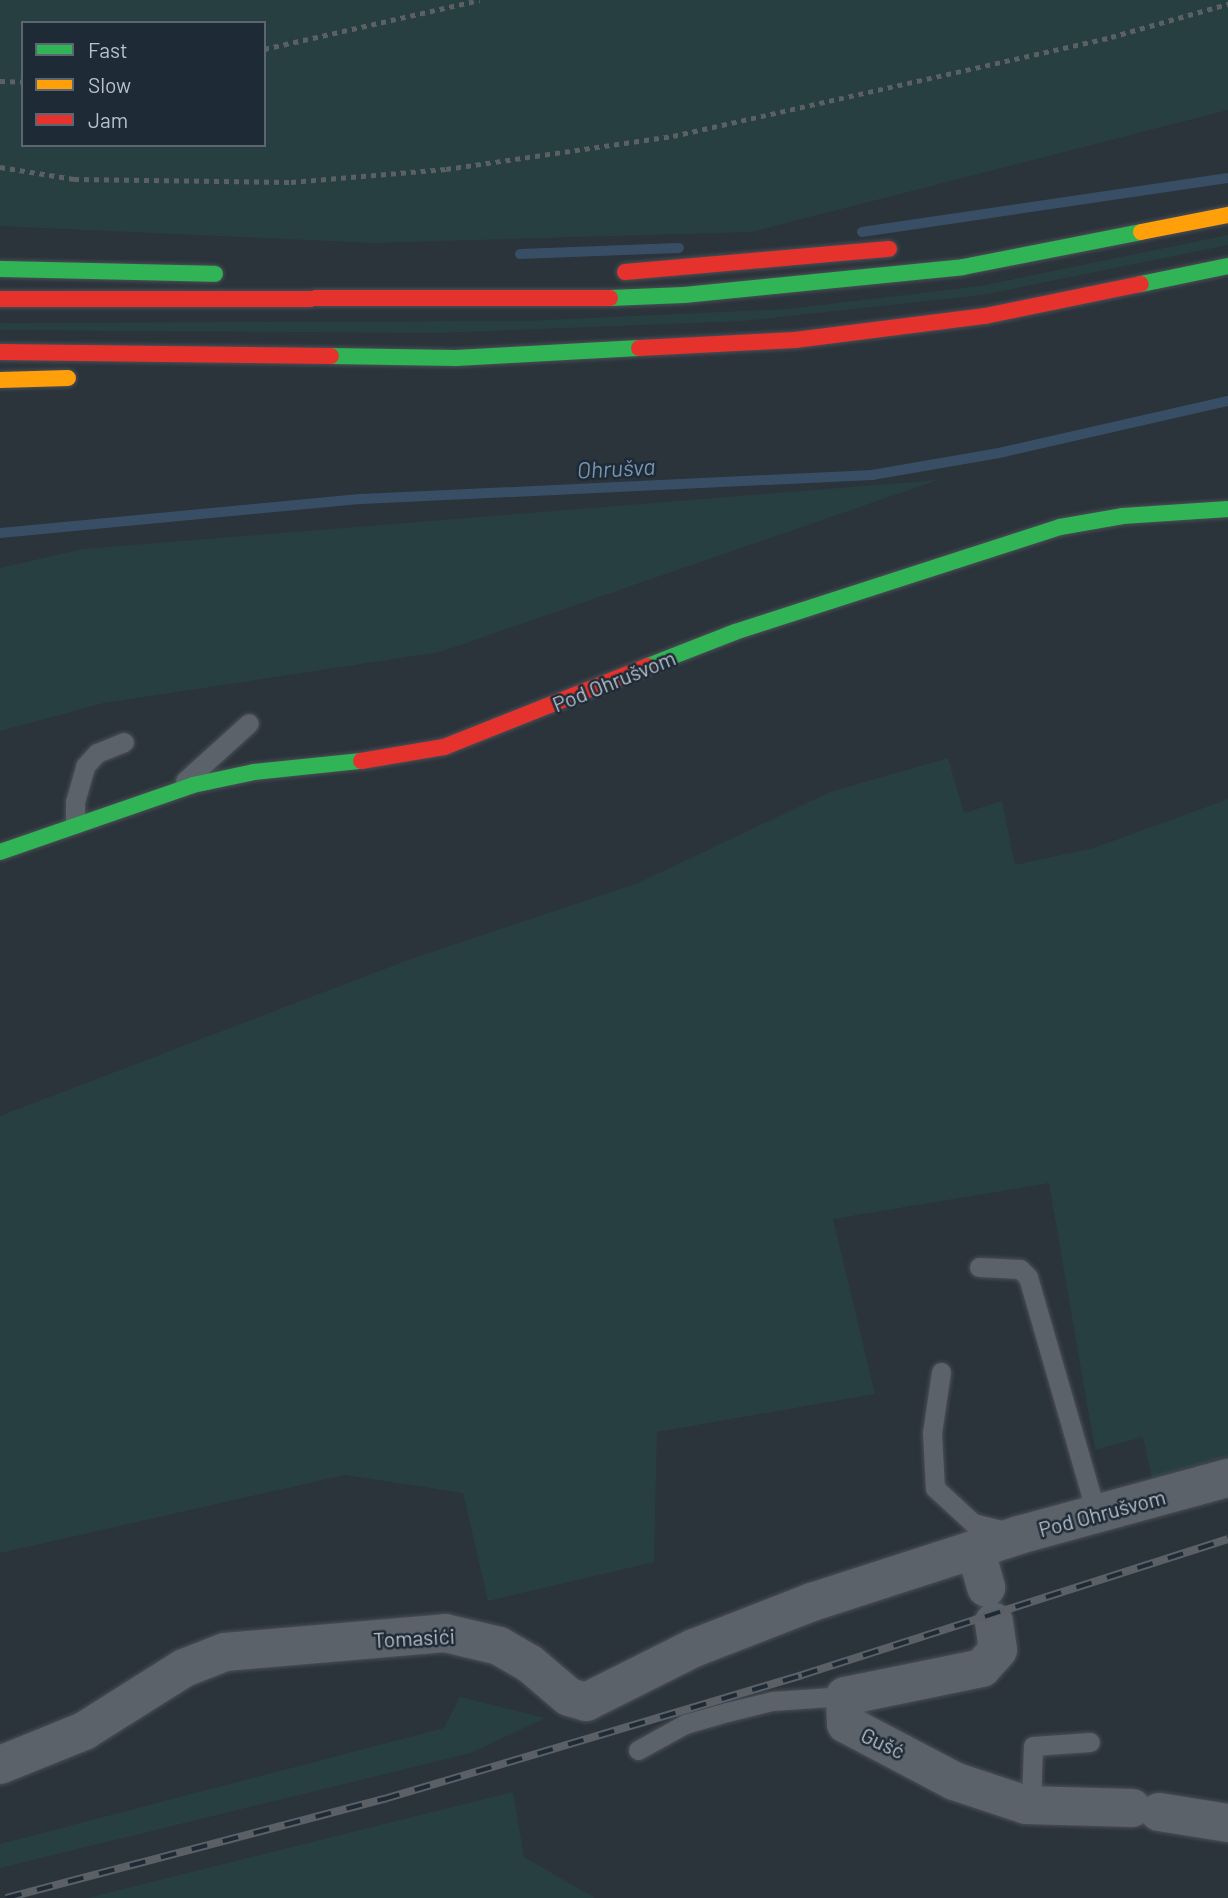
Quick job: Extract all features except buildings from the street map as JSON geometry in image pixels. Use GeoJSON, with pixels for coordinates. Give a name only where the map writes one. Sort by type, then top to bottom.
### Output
{"type":"FeatureCollection","features":[{"type":"Feature","properties":{"kind":"main road"},"geometry":{"type":"LineString","coordinates":[[0,299],[496,301],[684,295],[963,267],[1228,215]]}},
{"type":"Feature","properties":{"kind":"main road"},"geometry":{"type":"LineString","coordinates":[[1094,223],[1162,229]]}},
{"type":"Feature","properties":{"kind":"main road"},"geometry":{"type":"LineString","coordinates":[[605,273],[907,247]]}},
{"type":"Feature","properties":{"kind":"main road"},"geometry":{"type":"LineString","coordinates":[[0,352],[457,358],[696,347],[909,328],[1177,279],[1228,266]]}},
{"type":"Feature","properties":{"kind":"main road"},"geometry":{"type":"LineString","coordinates":[[0,269],[237,275]]}},
{"type":"Feature","properties":{"kind":"main road"},"geometry":{"type":"LineString","coordinates":[[1115,307],[1177,279]]}},
{"type":"Feature","properties":{"kind":"main road"},"geometry":{"type":"LineString","coordinates":[[0,380],[92,378]]}},
{"type":"Feature","properties":{"kind":"main road","name":"Pod Ohrušvom"},"geometry":{"type":"LineString","coordinates":[[2,846],[172,792],[254,772],[390,758],[444,747],[735,632],[1060,527],[1123,516],[1228,509]]}},
{"type":"Feature","properties":{"kind":"street","name":"Pod Ohrušvom"},"geometry":{"type":"LineString","coordinates":[[976,1552],[1019,1535],[1228,1478]]}},
{"type":"Feature","properties":{"kind":"street","name":"Tomasići"},"geometry":{"type":"LineString","coordinates":[[0,1765],[84,1731],[184,1668],[225,1652],[445,1633],[475,1637],[528,1663],[554,1686],[586,1702],[848,1580],[976,1552]]}},
{"type":"Feature","properties":{"kind":"street","name":"Gušć"},"geometry":{"type":"LineString","coordinates":[[976,1552],[998,1650],[982,1668],[845,1696],[846,1724],[954,1781],[1031,1805],[1146,1810],[1228,1823]]}},
{"type":"Feature","properties":{"kind":"lane"},"geometry":{"type":"LineString","coordinates":[[172,792],[250,723]]}},
{"type":"Feature","properties":{"kind":"lane"},"geometry":{"type":"LineString","coordinates":[[75,824],[75,803],[85,766],[97,753],[124,741]]}},
{"type":"Feature","properties":{"kind":"lane"},"geometry":{"type":"LineString","coordinates":[[979,1267],[1020,1269],[1028,1277],[1096,1513]]}},
{"type":"Feature","properties":{"kind":"lane"},"geometry":{"type":"LineString","coordinates":[[940,1372],[932,1433],[935,1488],[973,1523],[1019,1535]]}},
{"type":"Feature","properties":{"kind":"lane"},"geometry":{"type":"LineString","coordinates":[[268,1663],[370,1651],[385,1638]]}},
{"type":"Feature","properties":{"kind":"lane"},"geometry":{"type":"LineString","coordinates":[[638,1750],[685,1724],[727,1712],[772,1701],[845,1696]]}},
{"type":"Feature","properties":{"kind":"lane"},"geometry":{"type":"LineString","coordinates":[[1031,1805],[1033,1746],[1090,1742]]}},
{"type":"Feature","properties":{"kind":"path"},"geometry":{"type":"LineString","coordinates":[[266,49],[480,0]]}},
{"type":"Feature","properties":{"kind":"path"},"geometry":{"type":"LineString","coordinates":[[0,167],[74,179],[291,182],[446,169],[673,136],[1031,56],[1228,4]]}},
{"type":"Feature","properties":{"kind":"path"},"geometry":{"type":"LineString","coordinates":[[0,81],[21,82]]}},
{"type":"Feature","properties":{"kind":"green space"},"geometry":{"type":"Polygon","coordinates":[[[0,0],[1228,0],[1228,110],[751,232],[373,243],[0,226],[0,0]]]}},
{"type":"Feature","properties":{"kind":"green space"},"geometry":{"type":"Polygon","coordinates":[[[1228,235],[1228,245],[982,295],[744,321],[439,333],[0,330],[0,323],[527,321],[787,309],[980,286],[1228,235]]]}},
{"type":"Feature","properties":{"kind":"green space"},"geometry":{"type":"Polygon","coordinates":[[[938,480],[440,652],[104,703],[0,731],[0,568],[82,549],[938,480]]]}},
{"type":"Feature","properties":{"kind":"green space"},"geometry":{"type":"Polygon","coordinates":[[[948,758],[964,813],[1002,801],[1015,865],[1094,848],[1228,799],[1228,1456],[1152,1478],[1143,1437],[1095,1450],[1049,1183],[833,1219],[875,1394],[657,1432],[654,1562],[488,1601],[463,1493],[345,1475],[0,1553],[0,1116],[408,960],[638,883],[830,792],[948,758]]]}},
{"type":"Feature","properties":{"kind":"green space"},"geometry":{"type":"Polygon","coordinates":[[[460,1697],[545,1718],[471,1753],[0,1868],[0,1844],[444,1728],[460,1697]]]}},
{"type":"Feature","properties":{"kind":"green space"},"geometry":{"type":"Polygon","coordinates":[[[513,1792],[524,1857],[595,1898],[87,1898],[513,1792]]]}},
{"type":"Feature","properties":{"kind":"waterway"},"geometry":{"type":"LineString","coordinates":[[862,232],[1228,178]]}},
{"type":"Feature","properties":{"kind":"waterway"},"geometry":{"type":"LineString","coordinates":[[520,254],[679,248]]}},
{"type":"Feature","properties":{"kind":"waterway","name":"Ohrušva"},"geometry":{"type":"LineString","coordinates":[[0,533],[362,499],[872,475],[999,453],[1228,401]]}},
{"type":"Feature","properties":{"kind":"railway"},"geometry":{"type":"LineString","coordinates":[[6,1898],[384,1799],[802,1675],[1228,1539]]}},
{"type":"Feature","properties":{"kind":"traffic: fast"},"geometry":{"type":"LineString","coordinates":[[610,298],[684,295],[963,267],[1141,232]]}},
{"type":"Feature","properties":{"kind":"traffic: fast"},"geometry":{"type":"LineString","coordinates":[[1141,284],[1228,266]]}},
{"type":"Feature","properties":{"kind":"traffic: fast"},"geometry":{"type":"LineString","coordinates":[[0,269],[215,274]]}},
{"type":"Feature","properties":{"kind":"traffic: fast"},"geometry":{"type":"LineString","coordinates":[[331,356],[456,358],[639,348]]}},
{"type":"Feature","properties":{"kind":"traffic: fast"},"geometry":{"type":"LineString","coordinates":[[648,666],[735,632],[1060,527],[1123,516],[1228,509]]}},
{"type":"Feature","properties":{"kind":"traffic: fast"},"geometry":{"type":"LineString","coordinates":[[0,852],[193,785],[254,772],[361,761]]}},
{"type":"Feature","properties":{"kind":"traffic: slow"},"geometry":{"type":"LineString","coordinates":[[1141,232],[1228,215]]}},
{"type":"Feature","properties":{"kind":"traffic: slow"},"geometry":{"type":"LineString","coordinates":[[0,380],[68,378]]}},
{"type":"Feature","properties":{"kind":"traffic: jam"},"geometry":{"type":"LineString","coordinates":[[625,272],[889,249]]}},
{"type":"Feature","properties":{"kind":"traffic: jam"},"geometry":{"type":"LineString","coordinates":[[639,348],[795,340],[985,316],[1141,284]]}},
{"type":"Feature","properties":{"kind":"traffic: jam"},"geometry":{"type":"LineString","coordinates":[[0,299],[610,298]]}},
{"type":"Feature","properties":{"kind":"traffic: jam"},"geometry":{"type":"LineString","coordinates":[[0,352],[331,356]]}},
{"type":"Feature","properties":{"kind":"traffic: jam"},"geometry":{"type":"LineString","coordinates":[[361,761],[444,747],[648,666]]}}]}
